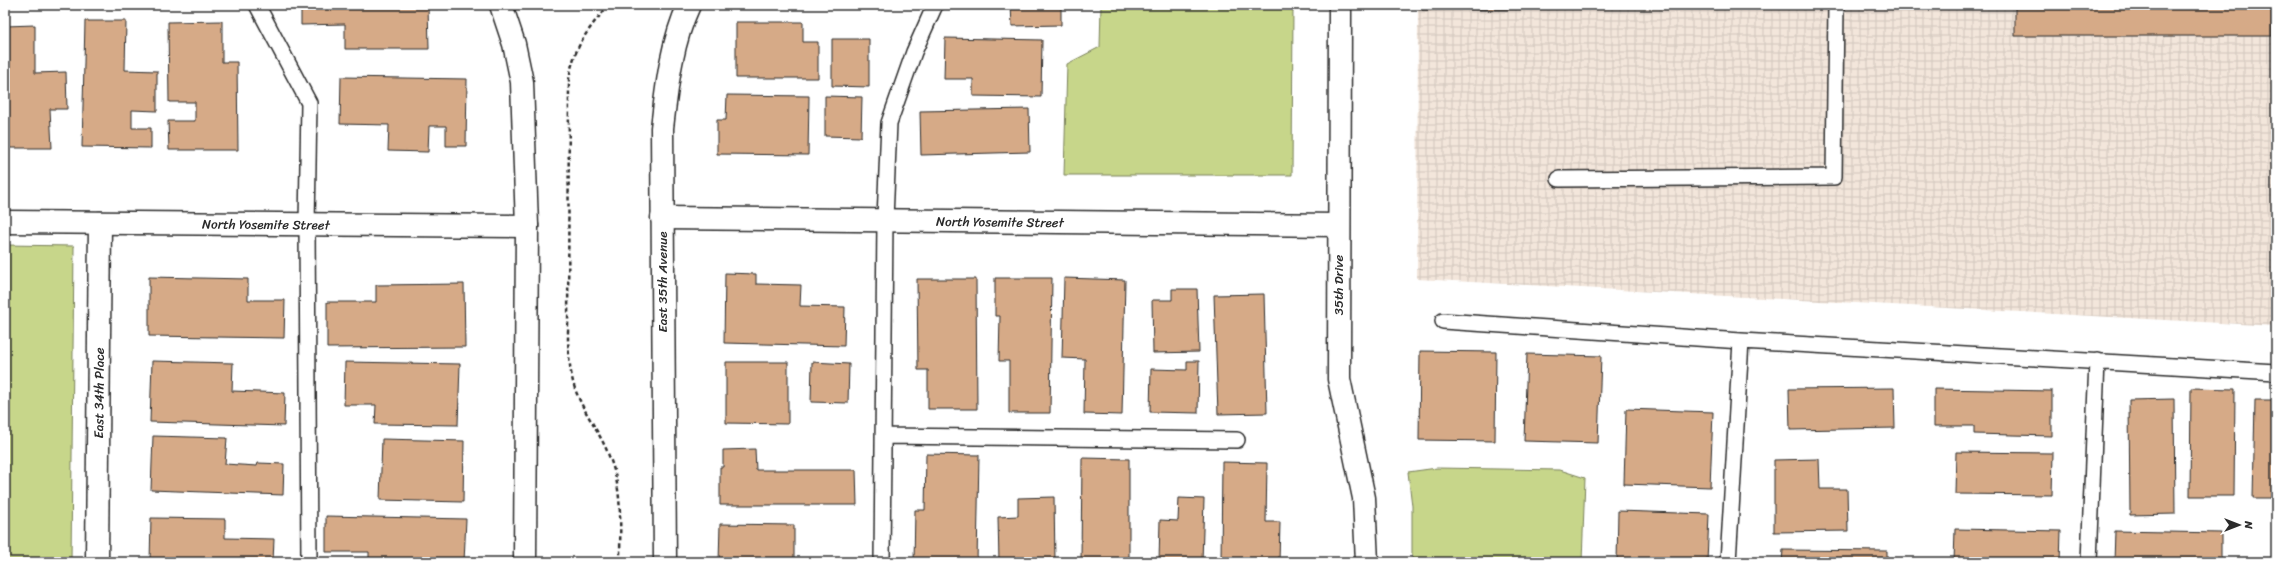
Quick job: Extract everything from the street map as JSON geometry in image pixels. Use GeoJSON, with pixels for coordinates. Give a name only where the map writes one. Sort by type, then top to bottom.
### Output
{"type":"FeatureCollection","features":[{"type":"Feature","properties":{"kind":"street"},"geometry":{"type":"LineString","coordinates":[[501,5],[514,44],[522,82],[526,226],[525,562]]}},
{"type":"Feature","properties":{"kind":"street","name":"East 35th Avenue"},"geometry":{"type":"LineString","coordinates":[[665,562],[662,128],[668,76],[677,39],[689,5]]}},
{"type":"Feature","properties":{"kind":"street","name":"35th Drive"},"geometry":{"type":"LineString","coordinates":[[1340,5],[1338,224],[1339,379],[1364,498],[1367,562]]}},
{"type":"Feature","properties":{"kind":"street","name":"North Yosemite Street"},"geometry":{"type":"LineString","coordinates":[[662,218],[1338,224]]}},
{"type":"Feature","properties":{"kind":"street","name":"North Yosemite Street"},"geometry":{"type":"LineString","coordinates":[[5,222],[307,226],[526,226]]}},
{"type":"Feature","properties":{"kind":"street","name":"East 34th Place"},"geometry":{"type":"LineString","coordinates":[[97,562],[100,223]]}},
{"type":"Feature","properties":{"kind":"lane"},"geometry":{"type":"LineString","coordinates":[[257,5],[309,102],[307,226],[309,562]]}},
{"type":"Feature","properties":{"kind":"lane"},"geometry":{"type":"LineString","coordinates":[[882,562],[885,219],[889,122],[914,52],[935,5]]}},
{"type":"Feature","properties":{"kind":"lane"},"geometry":{"type":"LineString","coordinates":[[1559,179],[1834,178],[1836,5]]}},
{"type":"Feature","properties":{"kind":"lane"},"geometry":{"type":"LineString","coordinates":[[1443,321],[1741,342],[2276,372]]}},
{"type":"Feature","properties":{"kind":"lane"},"geometry":{"type":"LineString","coordinates":[[1728,562],[1741,342]]}},
{"type":"Feature","properties":{"kind":"lane"},"geometry":{"type":"LineString","coordinates":[[2089,562],[2097,362]]}},
{"type":"Feature","properties":{"kind":"lane"},"geometry":{"type":"LineString","coordinates":[[883,436],[1237,440]]}},
{"type":"Feature","properties":{"kind":"path"},"geometry":{"type":"LineString","coordinates":[[609,5],[586,31],[572,63],[569,79],[568,340],[570,366],[577,393],[610,457],[620,511],[620,562]]}},
{"type":"Feature","properties":{"kind":"shaded area"},"geometry":{"type":"Polygon","coordinates":[[[1418,5],[2276,5],[2276,326],[1417,279],[1418,5]]]}},
{"type":"Feature","properties":{"kind":"green space"},"geometry":{"type":"Polygon","coordinates":[[[1101,5],[1293,5],[1292,175],[1064,175],[1067,64],[1100,47],[1101,5]]]}},
{"type":"Feature","properties":{"kind":"green space"},"geometry":{"type":"Polygon","coordinates":[[[5,245],[74,246],[71,562],[5,562],[5,245]]]}},
{"type":"Feature","properties":{"kind":"green space"},"geometry":{"type":"Polygon","coordinates":[[[1437,468],[1560,470],[1585,478],[1582,562],[1412,562],[1412,506],[1408,472],[1437,468]]]}},
{"type":"Feature","properties":{"kind":"building"},"geometry":{"type":"Polygon","coordinates":[[[301,5],[428,5],[429,49],[345,49],[345,24],[301,25],[301,5]]]}},
{"type":"Feature","properties":{"kind":"building"},"geometry":{"type":"Polygon","coordinates":[[[1011,5],[1061,5],[1061,25],[1012,26],[1011,5]]]}},
{"type":"Feature","properties":{"kind":"building"},"geometry":{"type":"Polygon","coordinates":[[[1422,5],[1812,5],[1812,6],[1422,10],[1422,5]]]}},
{"type":"Feature","properties":{"kind":"building"},"geometry":{"type":"Polygon","coordinates":[[[2015,5],[2272,5],[2272,36],[2015,36],[2015,5]]]}},
{"type":"Feature","properties":{"kind":"building"},"geometry":{"type":"Polygon","coordinates":[[[85,21],[126,21],[125,70],[157,71],[157,111],[132,110],[132,128],[151,128],[151,148],[82,147],[85,21]]]}},
{"type":"Feature","properties":{"kind":"building"},"geometry":{"type":"Polygon","coordinates":[[[222,21],[222,62],[237,62],[238,150],[169,150],[168,121],[195,121],[195,102],[169,102],[168,22],[222,21]]]}},
{"type":"Feature","properties":{"kind":"building"},"geometry":{"type":"Polygon","coordinates":[[[736,22],[803,22],[803,42],[818,42],[818,78],[736,78],[736,22]]]}},
{"type":"Feature","properties":{"kind":"building"},"geometry":{"type":"Polygon","coordinates":[[[35,25],[35,73],[66,72],[67,109],[50,109],[52,148],[5,148],[5,26],[35,25]]]}},
{"type":"Feature","properties":{"kind":"building"},"geometry":{"type":"Polygon","coordinates":[[[945,38],[1042,40],[1041,97],[973,96],[973,79],[944,79],[945,38]]]}},
{"type":"Feature","properties":{"kind":"building"},"geometry":{"type":"Polygon","coordinates":[[[832,39],[869,39],[869,87],[832,86],[832,39]]]}},
{"type":"Feature","properties":{"kind":"building"},"geometry":{"type":"Polygon","coordinates":[[[341,77],[467,79],[466,146],[446,146],[446,126],[429,126],[428,152],[388,151],[389,125],[340,124],[341,77]]]}},
{"type":"Feature","properties":{"kind":"building"},"geometry":{"type":"Polygon","coordinates":[[[727,95],[809,96],[808,155],[717,154],[717,120],[726,120],[727,95]]]}},
{"type":"Feature","properties":{"kind":"building"},"geometry":{"type":"Polygon","coordinates":[[[825,96],[862,97],[861,137],[825,136],[825,96]]]}},
{"type":"Feature","properties":{"kind":"building"},"geometry":{"type":"Polygon","coordinates":[[[1029,109],[1030,152],[921,155],[920,111],[1029,109]]]}},
{"type":"Feature","properties":{"kind":"building"},"geometry":{"type":"Polygon","coordinates":[[[725,273],[756,274],[756,284],[801,285],[800,306],[845,307],[844,346],[724,343],[725,273]]]}},
{"type":"Feature","properties":{"kind":"building"},"geometry":{"type":"Polygon","coordinates":[[[149,277],[248,279],[248,300],[285,300],[284,338],[149,336],[149,277]]]}},
{"type":"Feature","properties":{"kind":"building"},"geometry":{"type":"Polygon","coordinates":[[[995,278],[1052,278],[1050,413],[1009,413],[1009,361],[999,361],[1000,316],[995,316],[995,278]]]}},
{"type":"Feature","properties":{"kind":"building"},"geometry":{"type":"Polygon","coordinates":[[[1064,278],[1125,280],[1122,415],[1084,414],[1085,359],[1062,358],[1064,278]]]}},
{"type":"Feature","properties":{"kind":"building"},"geometry":{"type":"Polygon","coordinates":[[[917,279],[976,279],[977,409],[928,409],[928,370],[918,370],[917,279]]]}},
{"type":"Feature","properties":{"kind":"building"},"geometry":{"type":"Polygon","coordinates":[[[464,284],[465,347],[327,348],[327,302],[376,302],[376,285],[464,284]]]}},
{"type":"Feature","properties":{"kind":"building"},"geometry":{"type":"Polygon","coordinates":[[[1172,289],[1197,289],[1199,352],[1153,353],[1152,300],[1172,300],[1172,289]]]}},
{"type":"Feature","properties":{"kind":"building"},"geometry":{"type":"Polygon","coordinates":[[[1264,294],[1267,413],[1218,414],[1214,295],[1264,294]]]}},
{"type":"Feature","properties":{"kind":"building"},"geometry":{"type":"Polygon","coordinates":[[[1420,351],[1496,352],[1495,441],[1419,440],[1420,351]]]}},
{"type":"Feature","properties":{"kind":"building"},"geometry":{"type":"Polygon","coordinates":[[[1527,354],[1601,356],[1598,443],[1524,441],[1527,354]]]}},
{"type":"Feature","properties":{"kind":"building"},"geometry":{"type":"Polygon","coordinates":[[[152,361],[233,363],[232,391],[285,393],[284,426],[150,422],[152,361]]]}},
{"type":"Feature","properties":{"kind":"building"},"geometry":{"type":"Polygon","coordinates":[[[1187,361],[1199,361],[1198,413],[1150,412],[1151,369],[1187,370],[1187,361]]]}},
{"type":"Feature","properties":{"kind":"building"},"geometry":{"type":"Polygon","coordinates":[[[345,362],[460,364],[458,425],[375,424],[376,405],[344,405],[345,362]]]}},
{"type":"Feature","properties":{"kind":"building"},"geometry":{"type":"Polygon","coordinates":[[[726,362],[788,362],[788,424],[726,423],[726,362]]]}},
{"type":"Feature","properties":{"kind":"building"},"geometry":{"type":"Polygon","coordinates":[[[812,362],[849,364],[848,403],[811,402],[812,362]]]}},
{"type":"Feature","properties":{"kind":"building"},"geometry":{"type":"Polygon","coordinates":[[[1894,388],[1895,428],[1790,430],[1789,389],[1894,388]]]}},
{"type":"Feature","properties":{"kind":"building"},"geometry":{"type":"Polygon","coordinates":[[[2191,388],[2235,389],[2234,496],[2190,496],[2191,388]]]}},
{"type":"Feature","properties":{"kind":"building"},"geometry":{"type":"Polygon","coordinates":[[[1934,389],[2052,391],[2052,436],[1974,434],[1974,426],[1934,426],[1934,389]]]}},
{"type":"Feature","properties":{"kind":"building"},"geometry":{"type":"Polygon","coordinates":[[[2174,399],[2175,514],[2130,515],[2129,400],[2174,399]]]}},
{"type":"Feature","properties":{"kind":"building"},"geometry":{"type":"Polygon","coordinates":[[[2255,400],[2276,400],[2276,498],[2253,498],[2255,400]]]}},
{"type":"Feature","properties":{"kind":"building"},"geometry":{"type":"Polygon","coordinates":[[[1626,409],[1713,412],[1710,487],[1624,484],[1626,409]]]}},
{"type":"Feature","properties":{"kind":"building"},"geometry":{"type":"Polygon","coordinates":[[[153,436],[227,438],[225,464],[257,466],[258,463],[284,464],[283,495],[151,490],[153,436]]]}},
{"type":"Feature","properties":{"kind":"building"},"geometry":{"type":"Polygon","coordinates":[[[382,439],[464,441],[463,502],[380,500],[382,439]]]}},
{"type":"Feature","properties":{"kind":"building"},"geometry":{"type":"Polygon","coordinates":[[[755,449],[756,470],[856,470],[857,505],[720,505],[720,467],[723,467],[723,450],[755,449]]]}},
{"type":"Feature","properties":{"kind":"building"},"geometry":{"type":"Polygon","coordinates":[[[1956,452],[2053,453],[2052,495],[1955,494],[1956,452]]]}},
{"type":"Feature","properties":{"kind":"building"},"geometry":{"type":"Polygon","coordinates":[[[926,454],[979,455],[977,562],[914,562],[915,510],[925,510],[926,454]]]}},
{"type":"Feature","properties":{"kind":"building"},"geometry":{"type":"Polygon","coordinates":[[[1082,458],[1129,459],[1129,562],[1081,562],[1082,458]]]}},
{"type":"Feature","properties":{"kind":"building"},"geometry":{"type":"Polygon","coordinates":[[[1819,459],[1820,489],[1847,489],[1848,531],[1774,532],[1774,460],[1819,459]]]}},
{"type":"Feature","properties":{"kind":"building"},"geometry":{"type":"Polygon","coordinates":[[[1222,462],[1267,463],[1266,522],[1280,522],[1279,562],[1221,562],[1222,462]]]}},
{"type":"Feature","properties":{"kind":"building"},"geometry":{"type":"Polygon","coordinates":[[[1054,497],[1055,562],[999,562],[998,517],[1018,516],[1018,498],[1054,497]]]}},
{"type":"Feature","properties":{"kind":"building"},"geometry":{"type":"Polygon","coordinates":[[[1179,498],[1204,499],[1202,562],[1159,562],[1160,520],[1178,521],[1179,498]]]}},
{"type":"Feature","properties":{"kind":"building"},"geometry":{"type":"Polygon","coordinates":[[[1618,511],[1709,514],[1707,562],[1617,562],[1618,511]]]}},
{"type":"Feature","properties":{"kind":"building"},"geometry":{"type":"Polygon","coordinates":[[[326,516],[466,519],[464,562],[369,562],[369,552],[326,552],[326,516]]]}},
{"type":"Feature","properties":{"kind":"building"},"geometry":{"type":"Polygon","coordinates":[[[151,518],[225,519],[225,538],[274,539],[273,562],[150,562],[151,518]]]}},
{"type":"Feature","properties":{"kind":"building"},"geometry":{"type":"Polygon","coordinates":[[[720,524],[794,525],[794,562],[719,562],[720,524]]]}},
{"type":"Feature","properties":{"kind":"building"},"geometry":{"type":"Polygon","coordinates":[[[1955,529],[2061,531],[2060,562],[1954,562],[1955,529]]]}},
{"type":"Feature","properties":{"kind":"building"},"geometry":{"type":"Polygon","coordinates":[[[2115,531],[2221,533],[2221,562],[2114,562],[2115,531]]]}},
{"type":"Feature","properties":{"kind":"building"},"geometry":{"type":"Polygon","coordinates":[[[1783,550],[1887,551],[1887,562],[1782,562],[1783,550]]]}}]}
